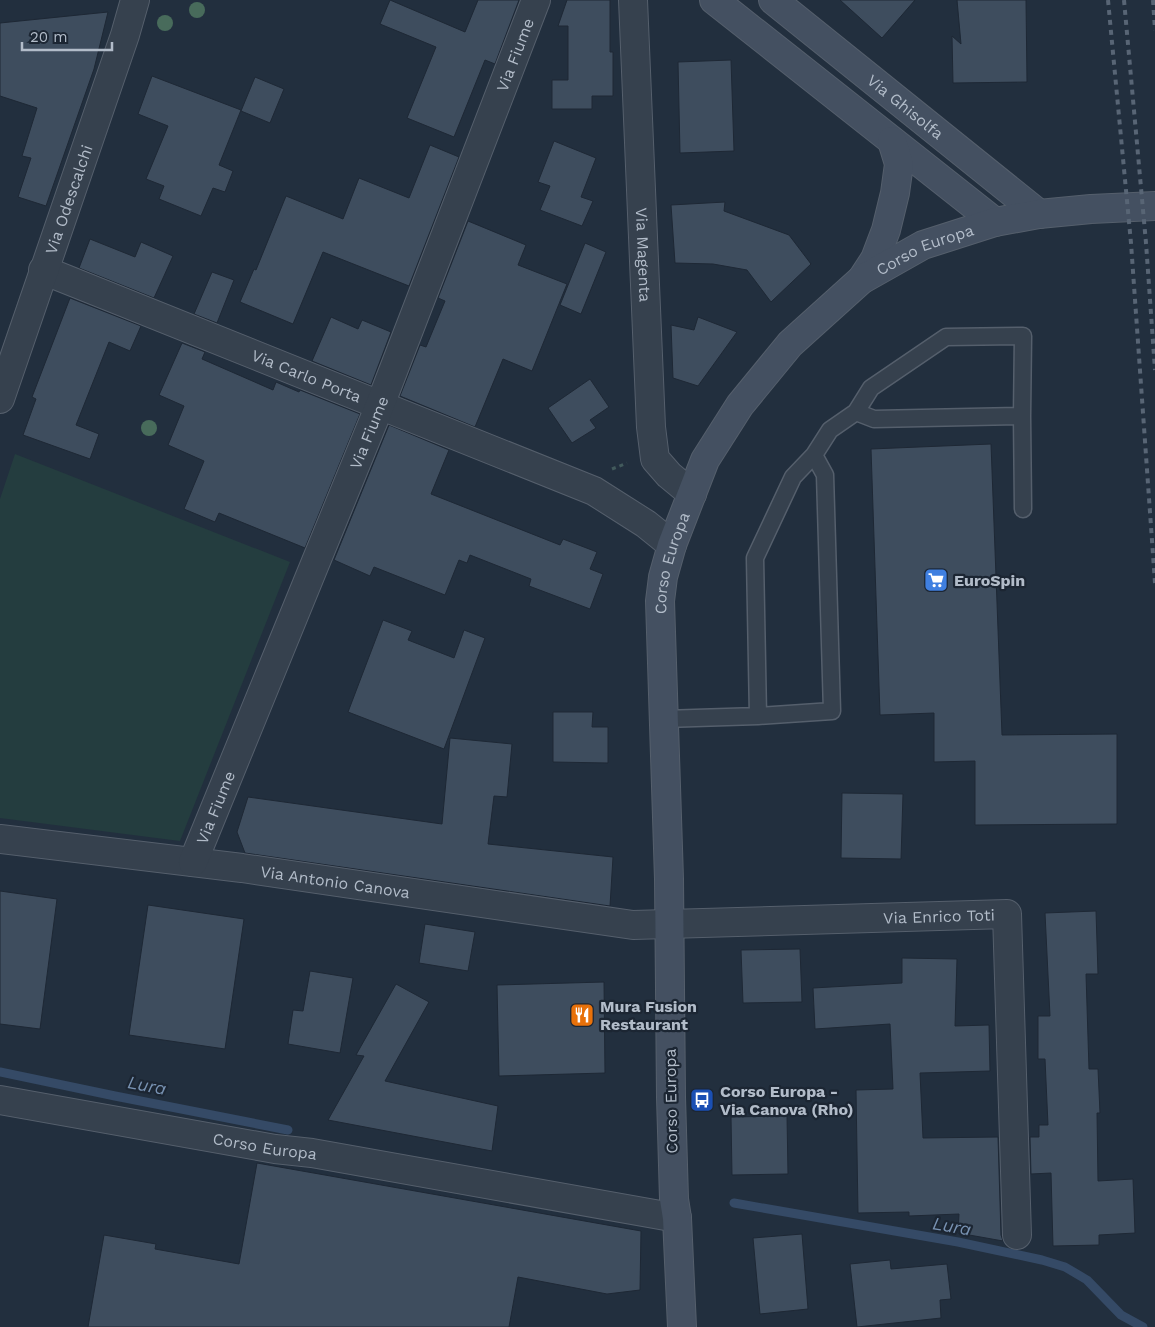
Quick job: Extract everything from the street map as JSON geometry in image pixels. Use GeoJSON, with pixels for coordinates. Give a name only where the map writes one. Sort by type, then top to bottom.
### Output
{"type":"FeatureCollection","features":[{"type":"Feature","properties":{"kind":"main road"},"geometry":{"type":"LineString","coordinates":[[714,0],[995,222]]}},
{"type":"Feature","properties":{"kind":"main road","name":"Via Ghisolfa"},"geometry":{"type":"LineString","coordinates":[[773,0],[1039,214]]}},
{"type":"Feature","properties":{"kind":"main road"},"geometry":{"type":"LineString","coordinates":[[861,280],[875,259],[886,230],[895,193],[899,164],[892,141]]}},
{"type":"Feature","properties":{"kind":"main road","name":"Corso Europa"},"geometry":{"type":"LineString","coordinates":[[682,1327],[677,1218],[674,1199],[660,601],[663,577],[672,545],[705,460],[740,405],[790,344],[861,280],[923,245],[995,222],[1039,214],[1155,206]]}},
{"type":"Feature","properties":{"kind":"street","name":"Via Odescalchi"},"geometry":{"type":"LineString","coordinates":[[0,398],[136,0]]}},
{"type":"Feature","properties":{"kind":"street","name":"Via Fiume"},"geometry":{"type":"LineString","coordinates":[[193,862],[380,405],[536,0]]}},
{"type":"Feature","properties":{"kind":"street","name":"Via Magenta"},"geometry":{"type":"LineString","coordinates":[[632,0],[651,427],[655,459],[668,475],[692,494]]}},
{"type":"Feature","properties":{"kind":"street","name":"Via Carlo Porta"},"geometry":{"type":"LineString","coordinates":[[43,270],[594,491],[646,524],[672,545]]}},
{"type":"Feature","properties":{"kind":"street","name":"Via Antonio Canova"},"geometry":{"type":"LineString","coordinates":[[0,839],[193,862],[633,925],[669,924]]}},
{"type":"Feature","properties":{"kind":"street","name":"Via Enrico Toti"},"geometry":{"type":"LineString","coordinates":[[669,924],[1007,914],[1017,1236]]}},
{"type":"Feature","properties":{"kind":"street","name":"Corso Europa"},"geometry":{"type":"LineString","coordinates":[[0,1100],[275,1149],[312,1152],[677,1218]]}},
{"type":"Feature","properties":{"kind":"lane"},"geometry":{"type":"LineString","coordinates":[[758,716],[755,558],[793,477],[814,455],[830,430],[856,412],[871,388],[946,337],[1023,336],[1023,509]]}},
{"type":"Feature","properties":{"kind":"lane"},"geometry":{"type":"LineString","coordinates":[[856,412],[874,419],[1022,416]]}},
{"type":"Feature","properties":{"kind":"lane"},"geometry":{"type":"LineString","coordinates":[[664,719],[832,711],[825,475],[814,455]]}},
{"type":"Feature","properties":{"kind":"path"},"geometry":{"type":"LineString","coordinates":[[594,491],[602,474],[627,463],[651,427]]}},
{"type":"Feature","properties":{"kind":"green space"},"geometry":{"type":"Polygon","coordinates":[[[15,454],[290,562],[180,841],[0,818],[0,499],[15,454]]]}},
{"type":"Feature","properties":{"kind":"building"},"geometry":{"type":"Polygon","coordinates":[[[390,0],[465,32],[478,0],[519,0],[495,64],[485,60],[454,137],[407,118],[436,47],[380,24],[390,0]]]}},
{"type":"Feature","properties":{"kind":"building"},"geometry":{"type":"Polygon","coordinates":[[[567,0],[610,0],[610,52],[613,52],[613,96],[592,96],[592,109],[552,109],[552,80],[568,80],[568,26],[558,26],[567,0]]]}},
{"type":"Feature","properties":{"kind":"building"},"geometry":{"type":"Polygon","coordinates":[[[840,0],[915,0],[882,38],[840,0]]]}},
{"type":"Feature","properties":{"kind":"building"},"geometry":{"type":"Polygon","coordinates":[[[957,0],[1026,0],[1027,82],[953,83],[952,36],[961,44],[957,0]]]}},
{"type":"Feature","properties":{"kind":"building"},"geometry":{"type":"Polygon","coordinates":[[[108,12],[94,69],[46,206],[18,197],[31,158],[22,156],[37,108],[0,96],[0,23],[108,12]]]}},
{"type":"Feature","properties":{"kind":"building"},"geometry":{"type":"Polygon","coordinates":[[[731,60],[734,151],[680,153],[678,62],[731,60]]]}},
{"type":"Feature","properties":{"kind":"building"},"geometry":{"type":"Polygon","coordinates":[[[152,76],[241,110],[219,165],[233,171],[225,192],[213,188],[201,216],[159,199],[164,186],[146,179],[168,126],[138,114],[152,76]]]}},
{"type":"Feature","properties":{"kind":"building"},"geometry":{"type":"Polygon","coordinates":[[[255,77],[284,89],[270,123],[241,111],[255,77]]]}},
{"type":"Feature","properties":{"kind":"building"},"geometry":{"type":"Polygon","coordinates":[[[554,141],[596,158],[581,197],[593,201],[582,226],[540,210],[550,186],[538,182],[554,141]]]}},
{"type":"Feature","properties":{"kind":"building"},"geometry":{"type":"Polygon","coordinates":[[[430,145],[459,157],[409,286],[323,252],[293,324],[240,302],[254,269],[256,270],[286,196],[343,219],[359,178],[409,198],[430,145]]]}},
{"type":"Feature","properties":{"kind":"building"},"geometry":{"type":"Polygon","coordinates":[[[725,202],[724,211],[789,235],[811,264],[771,302],[747,270],[713,264],[675,263],[671,205],[725,202]]]}},
{"type":"Feature","properties":{"kind":"building"},"geometry":{"type":"Polygon","coordinates":[[[468,221],[526,245],[518,265],[567,284],[532,371],[503,359],[475,427],[400,396],[420,345],[426,347],[445,301],[438,298],[468,221]]]}},
{"type":"Feature","properties":{"kind":"building"},"geometry":{"type":"Polygon","coordinates":[[[90,239],[135,257],[141,242],[173,256],[154,298],[79,268],[90,239]]]}},
{"type":"Feature","properties":{"kind":"building"},"geometry":{"type":"Polygon","coordinates":[[[585,243],[606,252],[581,314],[560,305],[585,243]]]}},
{"type":"Feature","properties":{"kind":"building"},"geometry":{"type":"Polygon","coordinates":[[[212,272],[234,280],[217,323],[194,314],[212,272]]]}},
{"type":"Feature","properties":{"kind":"building"},"geometry":{"type":"Polygon","coordinates":[[[70,298],[141,326],[130,351],[109,342],[76,425],[99,434],[90,459],[23,435],[36,399],[32,397],[70,298]]]}},
{"type":"Feature","properties":{"kind":"building"},"geometry":{"type":"Polygon","coordinates":[[[331,317],[358,329],[362,320],[391,332],[371,385],[312,361],[331,317]]]}},
{"type":"Feature","properties":{"kind":"building"},"geometry":{"type":"Polygon","coordinates":[[[698,317],[737,332],[698,386],[673,378],[671,325],[694,330],[698,317]]]}},
{"type":"Feature","properties":{"kind":"building"},"geometry":{"type":"Polygon","coordinates":[[[182,343],[205,352],[202,359],[273,390],[276,382],[360,414],[305,548],[219,513],[215,522],[184,509],[204,461],[168,445],[184,406],[159,395],[182,343]]]}},
{"type":"Feature","properties":{"kind":"building"},"geometry":{"type":"Polygon","coordinates":[[[590,379],[609,407],[590,420],[596,428],[572,443],[548,408],[590,379]]]}},
{"type":"Feature","properties":{"kind":"building"},"geometry":{"type":"Polygon","coordinates":[[[389,425],[449,450],[431,494],[560,545],[563,539],[597,552],[590,569],[603,574],[590,609],[529,586],[531,579],[470,555],[467,563],[459,560],[445,595],[374,567],[370,576],[334,560],[389,425]]]}},
{"type":"Feature","properties":{"kind":"building","name":"EuroSpin"},"geometry":{"type":"Polygon","coordinates":[[[991,444],[1002,735],[1117,734],[1117,824],[975,825],[975,761],[934,762],[934,713],[880,715],[871,449],[991,444]]]}},
{"type":"Feature","properties":{"kind":"building"},"geometry":{"type":"Polygon","coordinates":[[[383,620],[412,631],[408,640],[454,658],[464,630],[485,638],[444,749],[348,712],[383,620]]]}},
{"type":"Feature","properties":{"kind":"building"},"geometry":{"type":"Polygon","coordinates":[[[553,712],[593,712],[592,727],[608,727],[608,763],[553,762],[553,712]]]}},
{"type":"Feature","properties":{"kind":"building"},"geometry":{"type":"Polygon","coordinates":[[[450,738],[512,744],[507,797],[494,796],[488,844],[613,857],[610,906],[245,853],[237,832],[248,797],[442,824],[450,738]]]}},
{"type":"Feature","properties":{"kind":"building"},"geometry":{"type":"Polygon","coordinates":[[[842,793],[903,794],[901,859],[841,858],[842,793]]]}},
{"type":"Feature","properties":{"kind":"building"},"geometry":{"type":"Polygon","coordinates":[[[0,891],[57,899],[40,1029],[0,1024],[0,891]]]}},
{"type":"Feature","properties":{"kind":"building"},"geometry":{"type":"Polygon","coordinates":[[[148,905],[244,919],[225,1049],[129,1035],[148,905]]]}},
{"type":"Feature","properties":{"kind":"building"},"geometry":{"type":"Polygon","coordinates":[[[1096,911],[1098,974],[1086,974],[1089,1069],[1098,1069],[1100,1113],[1097,1113],[1098,1181],[1133,1179],[1135,1233],[1099,1235],[1099,1245],[1053,1246],[1051,1173],[1031,1174],[1030,1137],[1039,1137],[1039,1125],[1048,1125],[1045,1059],[1038,1059],[1038,1016],[1050,1016],[1045,913],[1096,911]]]}},
{"type":"Feature","properties":{"kind":"building"},"geometry":{"type":"Polygon","coordinates":[[[425,924],[475,932],[468,971],[419,963],[425,924]]]}},
{"type":"Feature","properties":{"kind":"building"},"geometry":{"type":"Polygon","coordinates":[[[800,949],[802,1002],[743,1003],[741,950],[800,949]]]}},
{"type":"Feature","properties":{"kind":"building"},"geometry":{"type":"Polygon","coordinates":[[[902,958],[957,959],[955,1026],[989,1025],[990,1071],[920,1073],[923,1138],[998,1137],[1001,1235],[1003,1241],[958,1233],[959,1214],[909,1216],[909,1212],[858,1213],[856,1090],[893,1089],[890,1024],[815,1029],[813,988],[902,983],[902,958]]]}},
{"type":"Feature","properties":{"kind":"building"},"geometry":{"type":"Polygon","coordinates":[[[310,971],[353,978],[340,1053],[288,1044],[293,1010],[303,1011],[310,971]]]}},
{"type":"Feature","properties":{"kind":"building"},"geometry":{"type":"Polygon","coordinates":[[[604,982],[605,1073],[499,1076],[497,985],[604,982]]]}},
{"type":"Feature","properties":{"kind":"building"},"geometry":{"type":"Polygon","coordinates":[[[396,984],[429,1002],[385,1081],[498,1106],[492,1151],[328,1120],[364,1056],[356,1055],[396,984]]]}},
{"type":"Feature","properties":{"kind":"building"},"geometry":{"type":"Polygon","coordinates":[[[787,1116],[788,1174],[732,1175],[731,1117],[787,1116]]]}},
{"type":"Feature","properties":{"kind":"building"},"geometry":{"type":"Polygon","coordinates":[[[257,1163],[641,1231],[640,1290],[607,1294],[518,1277],[509,1327],[88,1327],[104,1235],[156,1244],[155,1249],[239,1264],[257,1163]]]}},
{"type":"Feature","properties":{"kind":"building"},"geometry":{"type":"Polygon","coordinates":[[[802,1234],[808,1309],[760,1314],[753,1238],[802,1234]]]}},
{"type":"Feature","properties":{"kind":"building"},"geometry":{"type":"Polygon","coordinates":[[[890,1260],[891,1269],[947,1264],[951,1299],[940,1300],[941,1318],[857,1327],[850,1264],[890,1260]]]}},
{"type":"Feature","properties":{"kind":"waterway","name":"Lura"},"geometry":{"type":"LineString","coordinates":[[0,1072],[288,1130]]}},
{"type":"Feature","properties":{"kind":"waterway","name":"Lura"},"geometry":{"type":"LineString","coordinates":[[734,1203],[958,1242],[1042,1260],[1065,1267],[1087,1280],[1121,1315],[1143,1327]]}},
{"type":"Feature","properties":{"kind":"railway"},"geometry":{"type":"LineString","coordinates":[[1108,0],[1131,243],[1155,583]]}},
{"type":"Feature","properties":{"kind":"railway"},"geometry":{"type":"LineString","coordinates":[[1124,0],[1146,243],[1155,370]]}},
{"type":"Feature","properties":{"kind":"railway"},"geometry":{"type":"LineString","coordinates":[[1153,0],[1155,30]]}},
{"type":"Feature","properties":{"kind":"place","name":"EuroSpin"},"geometry":{"type":"Point","coordinates":[936,580]}},
{"type":"Feature","properties":{"kind":"place","name":"Mura Fusion Restaurant"},"geometry":{"type":"Point","coordinates":[582,1015]}},
{"type":"Feature","properties":{"kind":"place","name":"Corso Europa - Via Canova (Rho)"},"geometry":{"type":"Point","coordinates":[702,1100]}}]}
